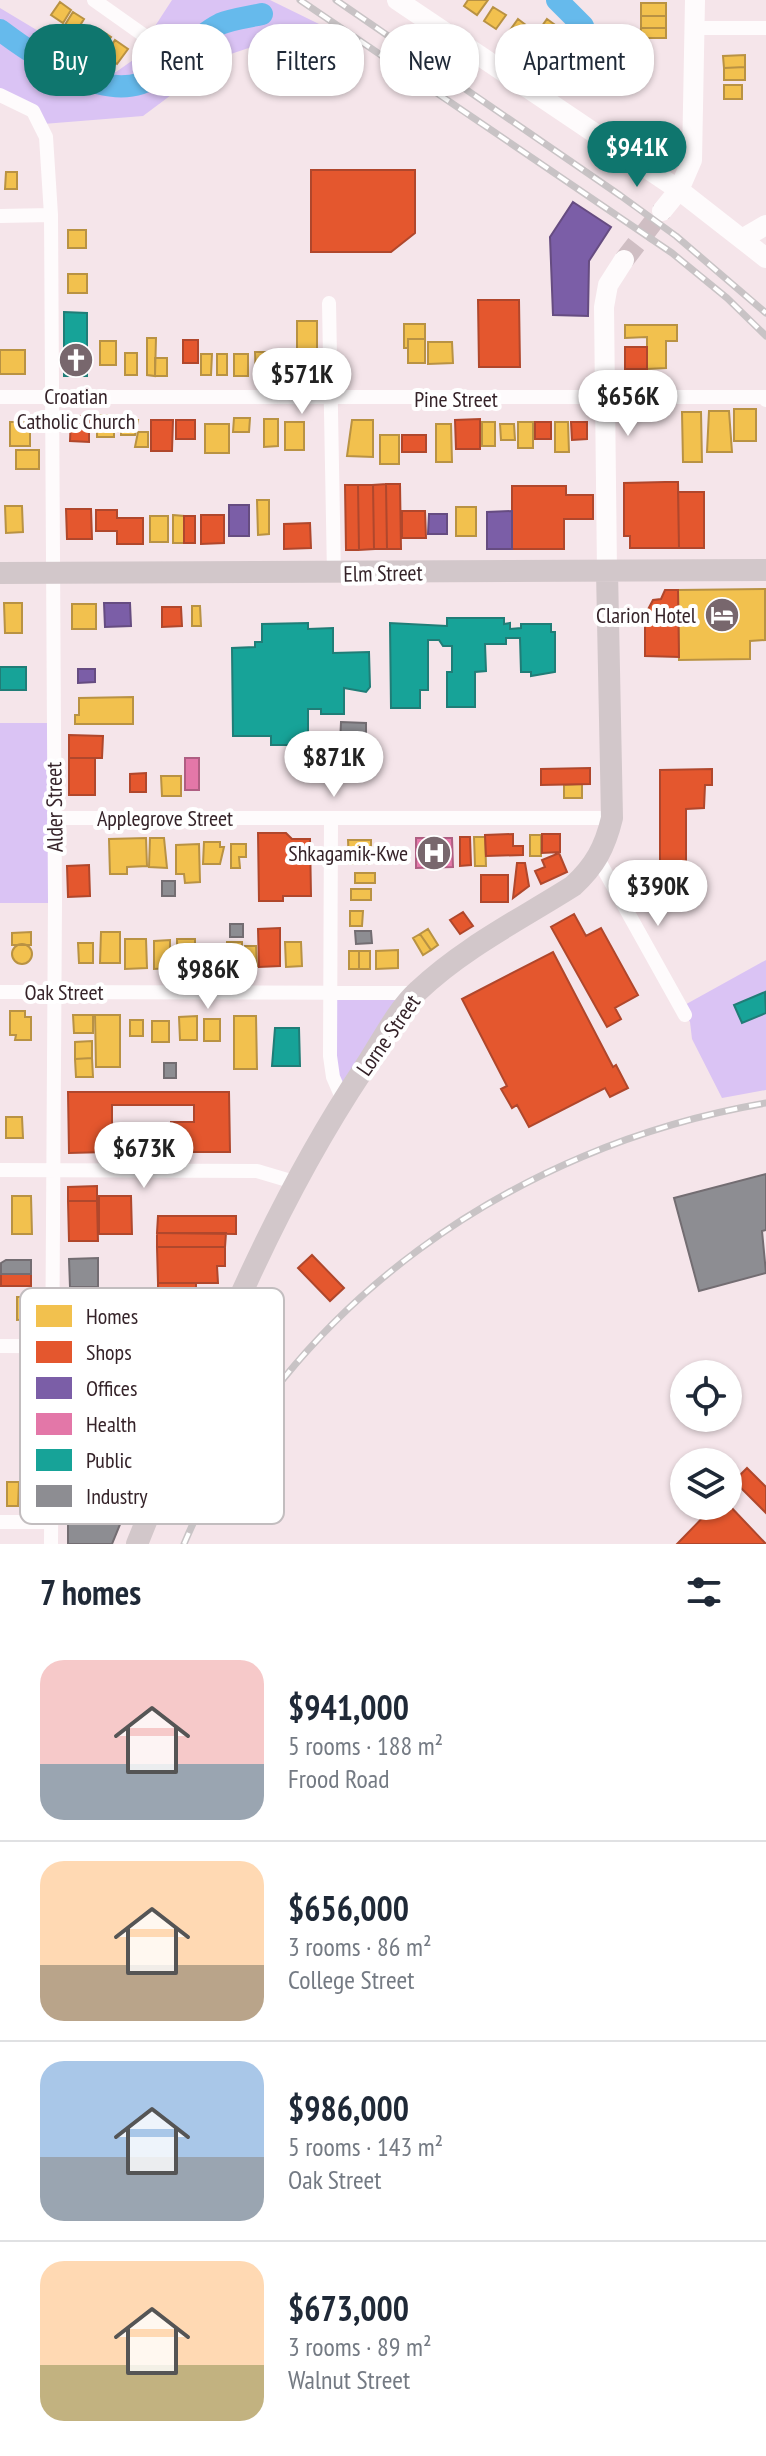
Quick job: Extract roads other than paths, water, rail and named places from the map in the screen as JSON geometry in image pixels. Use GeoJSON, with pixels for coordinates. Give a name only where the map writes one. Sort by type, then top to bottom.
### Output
{"type":"FeatureCollection","features":[{"type":"Feature","properties":{"kind":"main road","name":"Elm Street"},"geometry":{"type":"LineString","coordinates":[[0,573],[766,570]]}},
{"type":"Feature","properties":{"kind":"main road","name":"Lorne Street"},"geometry":{"type":"LineString","coordinates":[[244,1288],[294,1182],[343,1100],[415,993],[453,960],[573,886],[598,859],[612,818],[607,571]]}},
{"type":"Feature","properties":{"kind":"main road","name":"Lorne Street"},"geometry":{"type":"LineString","coordinates":[[137,1544],[145,1524]]}},
{"type":"Feature","properties":{"kind":"street"},"geometry":{"type":"LineString","coordinates":[[94,0],[132,27]]}},
{"type":"Feature","properties":{"kind":"street"},"geometry":{"type":"LineString","coordinates":[[397,0],[679,190],[766,258]]}},
{"type":"Feature","properties":{"kind":"street"},"geometry":{"type":"LineString","coordinates":[[662,211],[679,190],[694,150],[695,0]]}},
{"type":"Feature","properties":{"kind":"street"},"geometry":{"type":"LineString","coordinates":[[695,28],[766,28]]}},
{"type":"Feature","properties":{"kind":"street","name":"Alder Street"},"geometry":{"type":"LineString","coordinates":[[0,95],[33,111],[46,137],[51,215],[49,397],[55,818],[54,1288]]}},
{"type":"Feature","properties":{"kind":"street"},"geometry":{"type":"LineString","coordinates":[[0,216],[51,215]]}},
{"type":"Feature","properties":{"kind":"street"},"geometry":{"type":"LineString","coordinates":[[742,239],[766,225]]}},
{"type":"Feature","properties":{"kind":"street"},"geometry":{"type":"LineString","coordinates":[[607,571],[604,307],[608,285],[624,260]]}},
{"type":"Feature","properties":{"kind":"street"},"geometry":{"type":"LineString","coordinates":[[329,303],[334,574]]}},
{"type":"Feature","properties":{"kind":"street","name":"Pine Street"},"geometry":{"type":"LineString","coordinates":[[0,397],[765,397],[766,400]]}},
{"type":"Feature","properties":{"kind":"street","name":"Applegrove Street"},"geometry":{"type":"LineString","coordinates":[[55,818],[612,818]]}},
{"type":"Feature","properties":{"kind":"street"},"geometry":{"type":"LineString","coordinates":[[331,818],[332,1070],[343,1100]]}},
{"type":"Feature","properties":{"kind":"street"},"geometry":{"type":"LineString","coordinates":[[598,859],[685,1015]]}},
{"type":"Feature","properties":{"kind":"street","name":"Oak Street"},"geometry":{"type":"LineString","coordinates":[[0,992],[415,993]]}},
{"type":"Feature","properties":{"kind":"street"},"geometry":{"type":"LineString","coordinates":[[0,1170],[257,1171],[294,1182]]}},
{"type":"Feature","properties":{"kind":"waterway"},"geometry":{"type":"LineString","coordinates":[[557,0],[581,24]]}},
{"type":"Feature","properties":{"kind":"waterway"},"geometry":{"type":"LineString","coordinates":[[0,30],[54,66],[97,83],[119,86],[139,84],[157,75],[220,24],[262,14]]}},
{"type":"Feature","properties":{"kind":"tunnel"},"geometry":{"type":"LineString","coordinates":[[624,260],[662,211]]}},
{"type":"Feature","properties":{"kind":"railway"},"geometry":{"type":"LineString","coordinates":[[300,0],[672,253],[727,298],[766,336]]}},
{"type":"Feature","properties":{"kind":"railway"},"geometry":{"type":"LineString","coordinates":[[336,0],[676,236],[766,313]]}},
{"type":"Feature","properties":{"kind":"railway"},"geometry":{"type":"LineString","coordinates":[[284,1378],[346,1311],[418,1250],[498,1198],[583,1156],[673,1124],[766,1103]]}},
{"type":"Feature","properties":{"kind":"railway"},"geometry":{"type":"LineString","coordinates":[[184,1544],[194,1524]]}},
{"type":"Feature","properties":{"kind":"place","name":"Croatian Catholic Church"},"geometry":{"type":"Point","coordinates":[76,360]}},
{"type":"Feature","properties":{"kind":"place","name":"Clarion Hotel"},"geometry":{"type":"Point","coordinates":[722,615]}},
{"type":"Feature","properties":{"kind":"place","name":"Shkagamik-Kwe"},"geometry":{"type":"Point","coordinates":[434,853]}}]}
